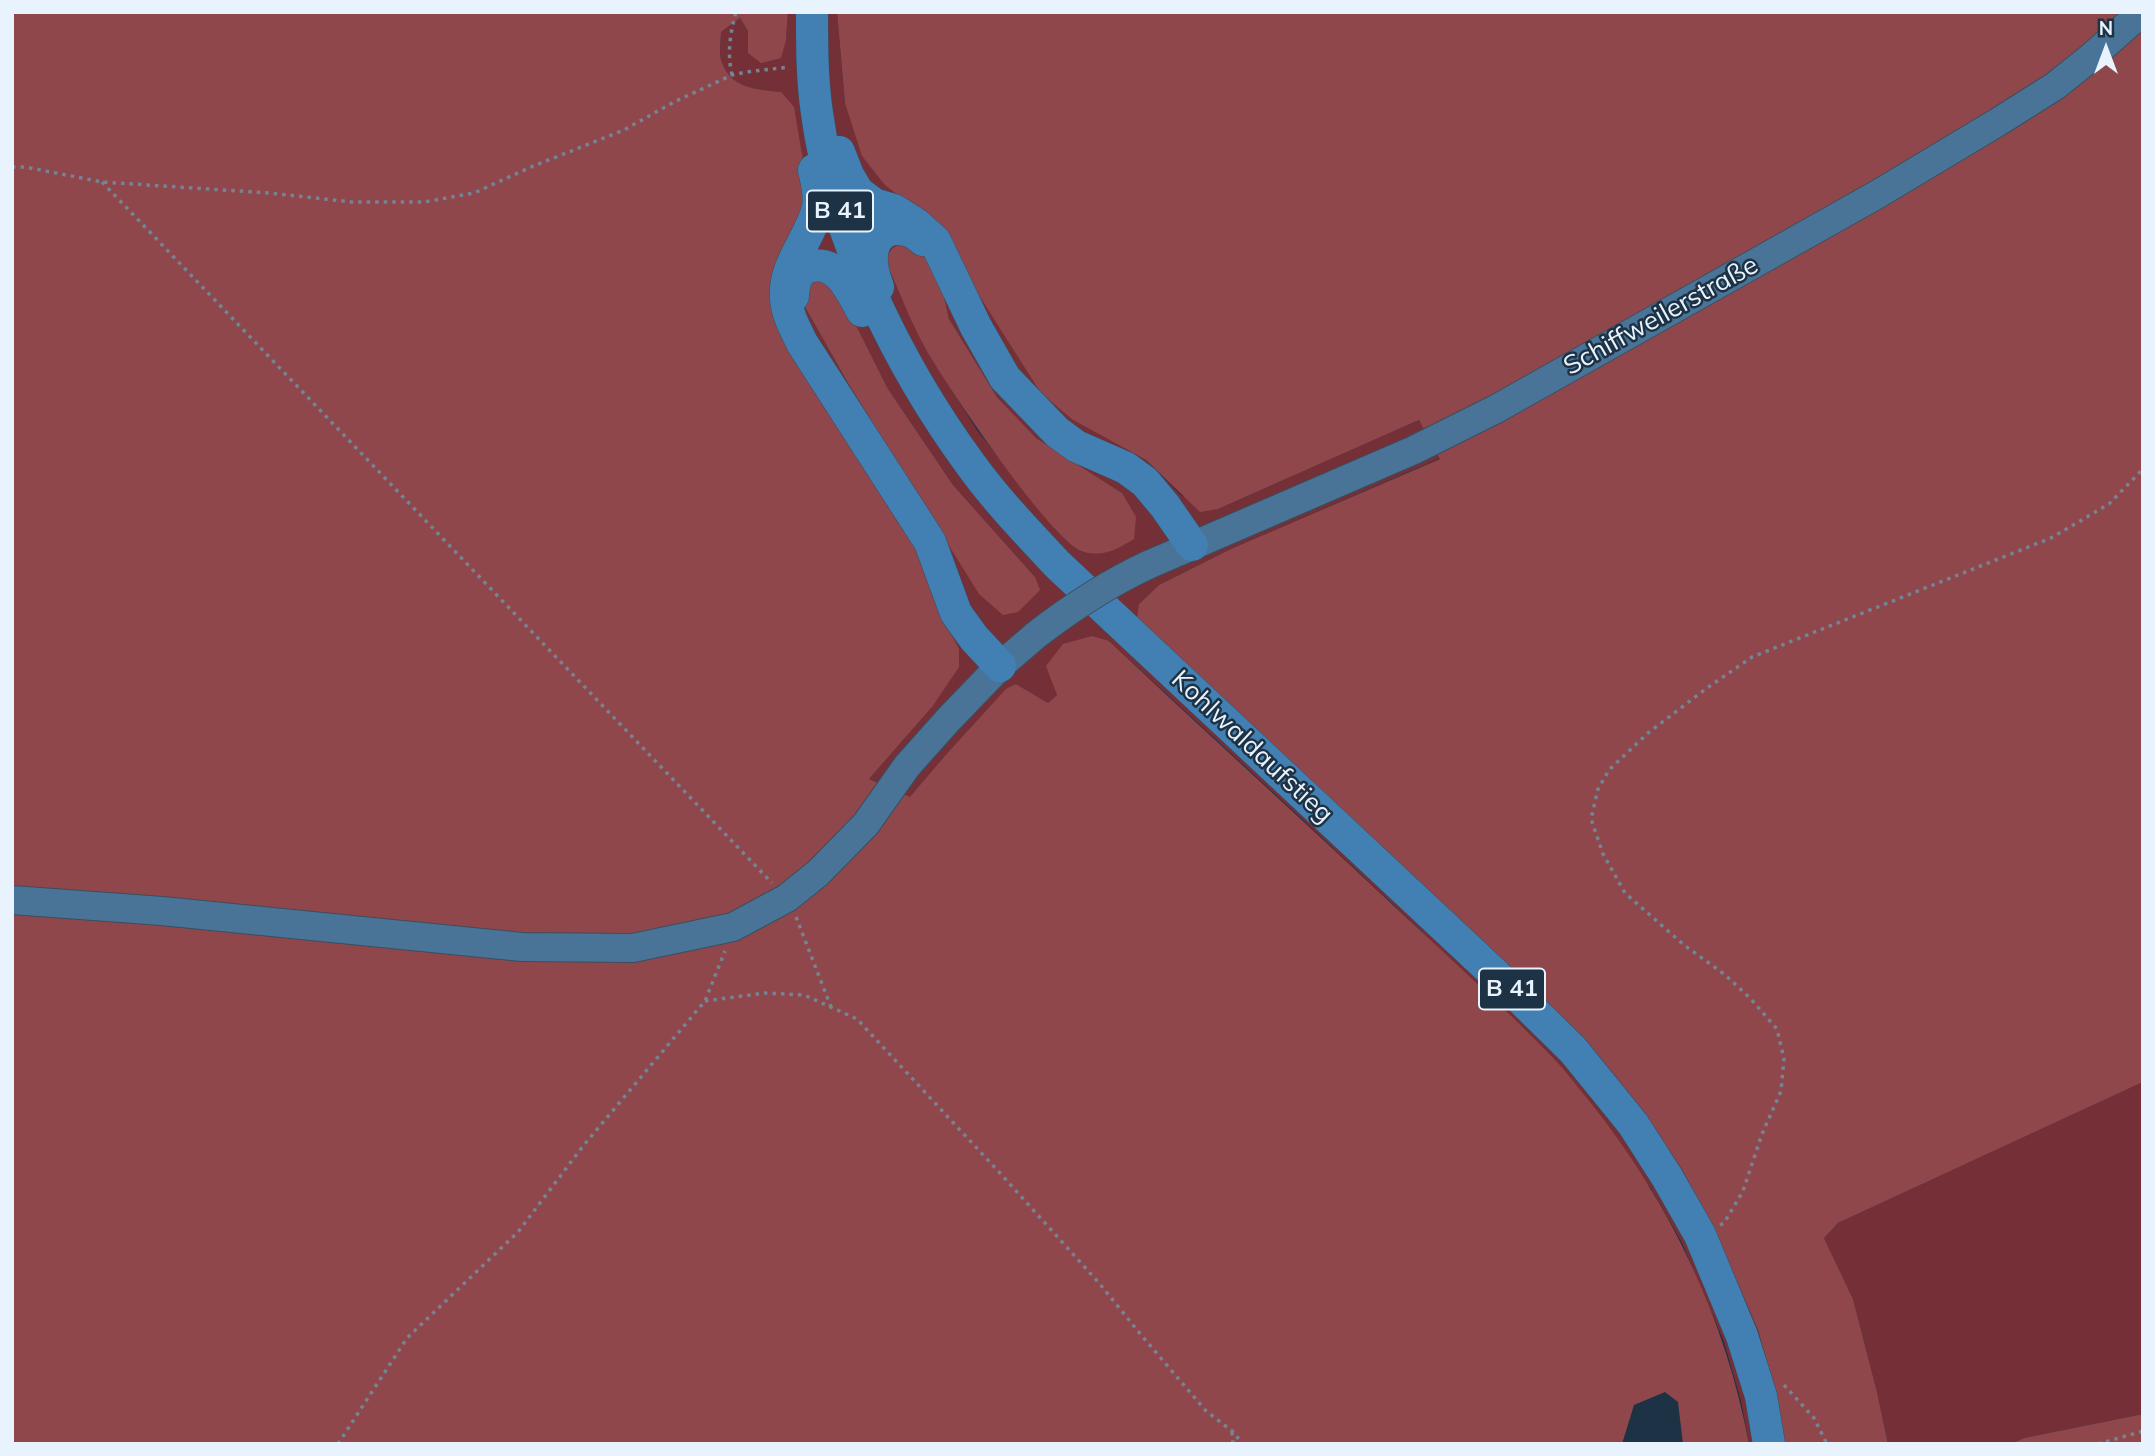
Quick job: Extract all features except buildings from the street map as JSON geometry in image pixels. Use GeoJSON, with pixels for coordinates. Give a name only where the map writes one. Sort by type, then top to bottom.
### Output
{"type":"FeatureCollection","features":[{"type":"Feature","properties":{"kind":"main road"},"geometry":{"type":"LineString","coordinates":[[801,12],[798,66],[803,115],[819,205],[813,225],[789,269],[785,295],[788,314],[802,343],[930,542],[956,613],[974,638],[1000,666]]}},
{"type":"Feature","properties":{"kind":"main road"},"geometry":{"type":"LineString","coordinates":[[814,12],[836,144],[858,192],[874,204],[894,211],[916,224],[935,241],[976,327],[1005,378],[1057,432],[1076,446],[1126,468],[1144,482],[1165,506],[1192,545]]}},
{"type":"Feature","properties":{"kind":"main road","name":"Kohlwaldaufstieg"},"geometry":{"type":"LineString","coordinates":[[814,12],[812,54],[817,113],[829,174],[847,232],[865,281],[895,342],[944,426],[971,466],[1009,512],[1067,574],[1505,983],[1573,1050],[1633,1124],[1700,1235],[1742,1336],[1761,1396],[1769,1444]]}},
{"type":"Feature","properties":{"kind":"main road"},"geometry":{"type":"LineString","coordinates":[[926,394],[874,278],[872,257],[876,242],[885,232],[899,228],[917,233],[943,263],[958,289]]}},
{"type":"Feature","properties":{"kind":"main road"},"geometry":{"type":"LineString","coordinates":[[802,343],[794,312],[795,280],[800,271],[808,267],[830,267],[843,278],[915,397],[971,466]]}},
{"type":"Feature","properties":{"kind":"street","name":"Schiffweilerstraße"},"geometry":{"type":"LineString","coordinates":[[12,900],[162,911],[522,947],[633,948],[733,927],[787,898],[818,873],[866,824],[907,766],[948,719],[1000,666],[1036,635],[1097,591],[1192,545],[1414,450],[1532,388],[1866,201],[1998,122],[2055,86],[2142,12]]}},
{"type":"Feature","properties":{"kind":"path"},"geometry":{"type":"LineString","coordinates":[[732,75],[728,60],[730,34],[736,12]]}},
{"type":"Feature","properties":{"kind":"path"},"geometry":{"type":"LineString","coordinates":[[12,167],[25,167],[102,182],[270,193],[352,202],[424,202],[474,193],[624,130],[674,102],[732,75],[798,66]]}},
{"type":"Feature","properties":{"kind":"path"},"geometry":{"type":"LineString","coordinates":[[102,182],[787,898],[831,1006]]}},
{"type":"Feature","properties":{"kind":"path"},"geometry":{"type":"LineString","coordinates":[[1700,1235],[1724,1223],[1743,1191],[1762,1134],[1781,1091],[1784,1059],[1777,1029],[1750,998],[1625,894],[1602,854],[1591,819],[1598,789],[1609,770],[1648,733],[1752,657],[2051,538],[2109,504],[2143,470]]}},
{"type":"Feature","properties":{"kind":"path"},"geometry":{"type":"LineString","coordinates":[[338,1444],[407,1338],[519,1232],[583,1146],[705,1001],[733,927]]}},
{"type":"Feature","properties":{"kind":"path"},"geometry":{"type":"LineString","coordinates":[[705,1001],[765,993],[804,995],[857,1020],[1099,1283],[1206,1410],[1232,1431],[1242,1444]]}},
{"type":"Feature","properties":{"kind":"path"},"geometry":{"type":"LineString","coordinates":[[1232,1431],[1233,1444]]}},
{"type":"Feature","properties":{"kind":"path"},"geometry":{"type":"LineString","coordinates":[[2098,1444],[2143,1431]]}},
{"type":"Feature","properties":{"kind":"shaded area"},"geometry":{"type":"Polygon","coordinates":[[[12,12],[788,12],[786,40],[781,58],[761,63],[748,53],[748,31],[740,18],[721,32],[720,46],[725,70],[737,82],[762,90],[781,92],[794,107],[805,173],[803,206],[781,254],[770,288],[773,314],[904,524],[927,569],[943,618],[959,649],[959,667],[932,707],[869,779],[910,797],[1006,689],[1016,684],[1048,703],[1057,695],[1046,666],[1063,644],[1092,636],[1109,641],[1497,1002],[1556,1061],[1590,1102],[1645,1180],[1690,1263],[1726,1352],[1749,1444],[1683,1444],[1678,1402],[1665,1392],[1634,1405],[1622,1444],[12,1444],[12,12]]]}},
{"type":"Feature","properties":{"kind":"shaded area"},"geometry":{"type":"Polygon","coordinates":[[[788,12],[837,12],[845,103],[1073,420],[1146,460],[1182,496],[1218,509],[1419,420],[1441,458],[1233,548],[1159,585],[1139,604],[1211,688],[1585,1039],[1646,1115],[1681,1168],[1714,1228],[1758,1330],[1776,1393],[1785,1444],[1749,1444],[1741,1401],[1724,1342],[1682,1243],[1650,1187],[1501,1006],[1109,641],[1053,682],[1057,695],[1048,703],[1016,684],[943,758],[910,798],[869,779],[932,707],[773,314],[770,288],[781,254],[781,92],[745,86],[730,77],[721,60],[721,32],[740,18],[748,31],[748,53],[786,40],[788,12]],[[886,263],[924,346],[977,430],[1056,530],[1082,552],[1122,493],[1036,438],[997,397],[949,319],[940,279],[886,263]],[[835,286],[805,307],[848,383],[940,529],[1035,577],[953,485],[888,389],[835,286]]]}},
{"type":"Feature","properties":{"kind":"shaded area"},"geometry":{"type":"Polygon","coordinates":[[[837,12],[2143,12],[2143,1082],[1838,1223],[1824,1238],[1853,1299],[1888,1444],[1785,1444],[1776,1393],[1758,1330],[1714,1228],[1681,1168],[1646,1115],[1585,1039],[1525,980],[1137,618],[1139,604],[1159,585],[1233,548],[1440,459],[1419,420],[1218,509],[1200,512],[1146,460],[1073,420],[1041,393],[968,278],[923,214],[885,185],[862,156],[845,103],[837,12]]]}},
{"type":"Feature","properties":{"kind":"shaded area"},"geometry":{"type":"Polygon","coordinates":[[[905,242],[922,250],[940,279],[949,319],[997,397],[1036,438],[1122,493],[1136,517],[1134,539],[1105,553],[1084,552],[1069,543],[1025,493],[952,391],[914,326],[886,263],[892,250],[905,242]]]}},
{"type":"Feature","properties":{"kind":"shaded area"},"geometry":{"type":"Polygon","coordinates":[[[811,278],[836,286],[888,389],[953,485],[1035,577],[1040,590],[1018,612],[1003,615],[979,594],[848,383],[805,307],[802,288],[811,278]]]}},
{"type":"Feature","properties":{"kind":"shaded area"},"geometry":{"type":"Polygon","coordinates":[[[2143,1082],[2143,1414],[2024,1438],[2011,1444],[1888,1444],[1853,1299],[1824,1238],[1838,1223],[2143,1082]]]}},
{"type":"Feature","properties":{"kind":"shaded area"},"geometry":{"type":"Polygon","coordinates":[[[2143,1414],[2143,1444],[2011,1444],[2024,1438],[2143,1414]]]}}]}
